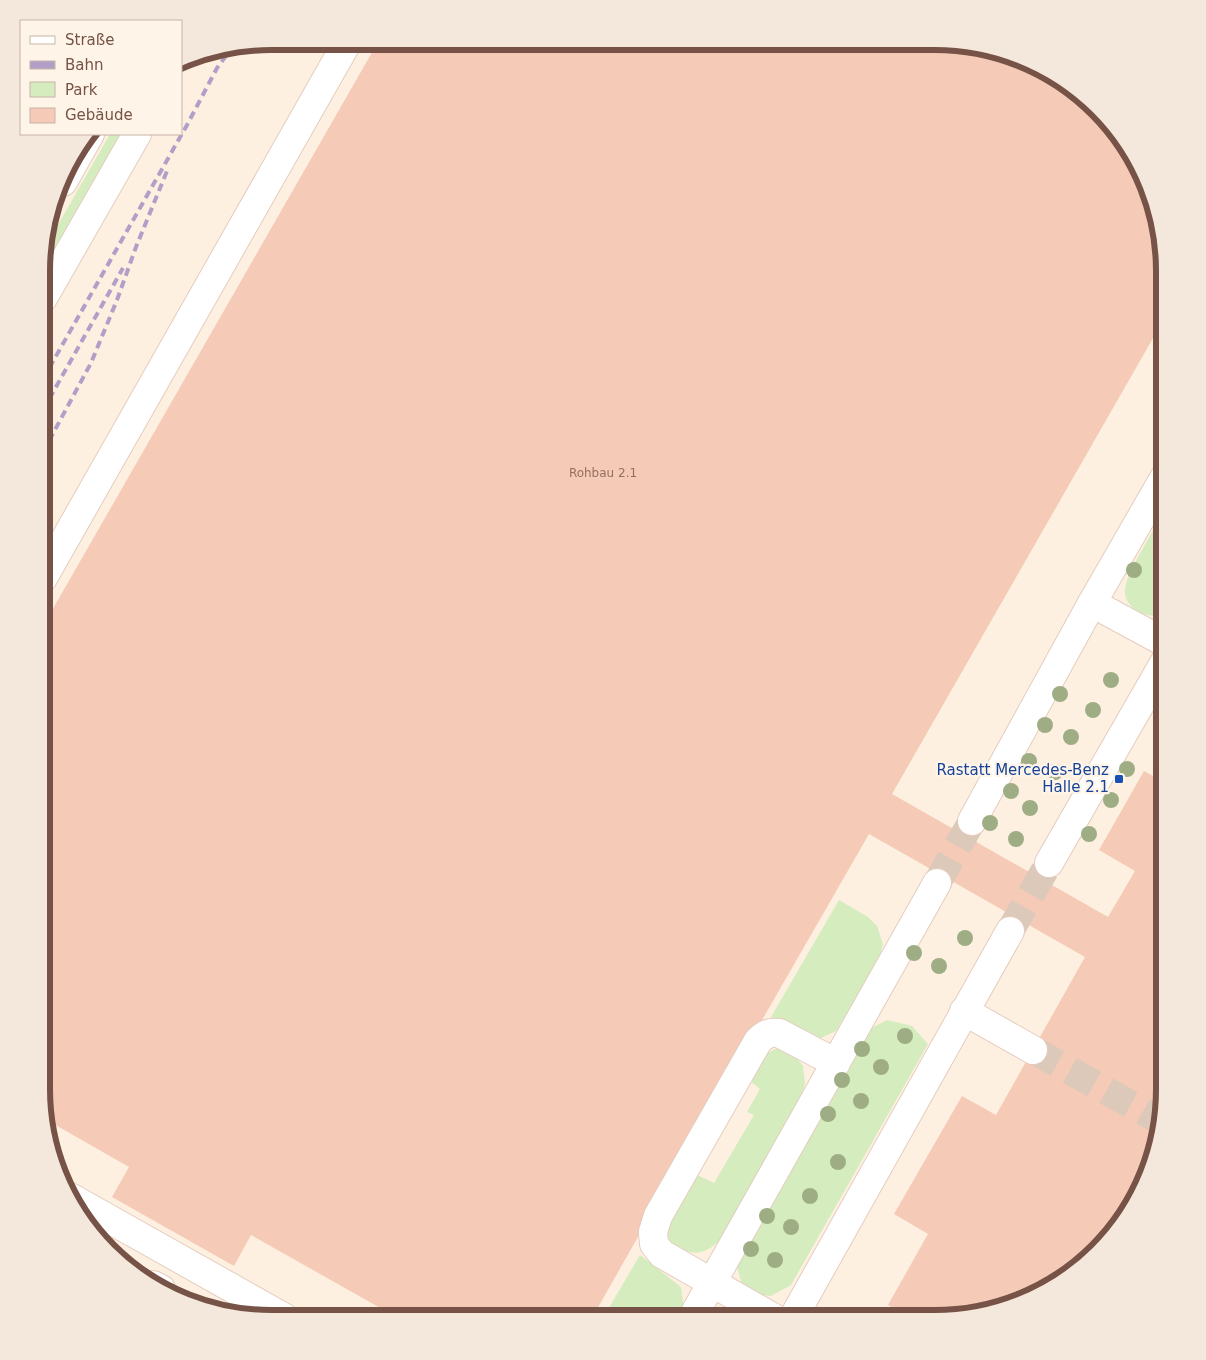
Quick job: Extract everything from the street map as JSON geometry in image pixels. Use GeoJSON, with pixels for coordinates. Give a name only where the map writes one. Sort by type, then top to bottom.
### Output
{"type":"FeatureCollection","features":[{"type":"Feature","properties":{"kind":"lane"},"geometry":{"type":"LineString","coordinates":[[50,566],[343,50]]}},
{"type":"Feature","properties":{"kind":"lane"},"geometry":{"type":"LineString","coordinates":[[50,286],[136,135]]}},
{"type":"Feature","properties":{"kind":"lane"},"geometry":{"type":"LineString","coordinates":[[972,821],[1092,603],[1156,492]]}},
{"type":"Feature","properties":{"kind":"lane"},"geometry":{"type":"LineString","coordinates":[[1092,603],[1156,638]]}},
{"type":"Feature","properties":{"kind":"lane"},"geometry":{"type":"LineString","coordinates":[[1049,864],[1156,677]]}},
{"type":"Feature","properties":{"kind":"lane"},"geometry":{"type":"LineString","coordinates":[[697,1310],[937,883]]}},
{"type":"Feature","properties":{"kind":"lane"},"geometry":{"type":"LineString","coordinates":[[797,1310],[1010,931]]}},
{"type":"Feature","properties":{"kind":"lane"},"geometry":{"type":"LineString","coordinates":[[964,1011],[1033,1050]]}},
{"type":"Feature","properties":{"kind":"lane"},"geometry":{"type":"LineString","coordinates":[[760,1310],[662,1254],[654,1244],[653,1232],[658,1216],[763,1035],[770,1032],[779,1033],[836,1063]]}},
{"type":"Feature","properties":{"kind":"lane"},"geometry":{"type":"LineString","coordinates":[[83,1204],[272,1310]]}},
{"type":"Feature","properties":{"kind":"green space"},"geometry":{"type":"Polygon","coordinates":[[[109,135],[124,135],[50,264],[53,233],[109,135]]]}},
{"type":"Feature","properties":{"kind":"green space"},"geometry":{"type":"Polygon","coordinates":[[[1156,525],[1156,616],[1146,615],[1130,605],[1125,594],[1129,573],[1156,525]]]}},
{"type":"Feature","properties":{"kind":"green space"},"geometry":{"type":"Polygon","coordinates":[[[839,900],[868,917],[877,926],[883,944],[879,959],[836,1031],[821,1038],[802,1036],[771,1017],[839,900]]]}},
{"type":"Feature","properties":{"kind":"green space"},"geometry":{"type":"Polygon","coordinates":[[[887,1020],[912,1026],[928,1044],[791,1285],[771,1296],[756,1294],[742,1284],[736,1264],[868,1030],[887,1020]]]}},
{"type":"Feature","properties":{"kind":"green space"},"geometry":{"type":"Polygon","coordinates":[[[779,1047],[793,1054],[803,1066],[805,1084],[798,1104],[721,1240],[708,1249],[697,1253],[671,1245],[666,1231],[697,1175],[714,1183],[754,1115],[747,1112],[760,1089],[750,1081],[766,1054],[779,1047]]]}},
{"type":"Feature","properties":{"kind":"green space"},"geometry":{"type":"Polygon","coordinates":[[[640,1255],[681,1287],[683,1310],[608,1310],[640,1255]]]}},
{"type":"Feature","properties":{"kind":"building"},"geometry":{"type":"Polygon","coordinates":[[[373,50],[949,50],[978,54],[1006,62],[1033,73],[1058,87],[1081,105],[1101,125],[1119,148],[1133,173],[1144,200],[1152,228],[1156,257],[1156,333],[892,794],[1108,917],[1135,871],[1099,850],[1144,771],[1156,778],[1156,1103],[1152,1132],[1144,1160],[1133,1187],[1119,1212],[1101,1235],[1081,1255],[1058,1273],[1033,1287],[1006,1298],[978,1306],[949,1310],[897,1310],[888,1305],[928,1234],[894,1214],[962,1096],[996,1115],[1085,957],[869,834],[597,1310],[384,1310],[251,1235],[234,1266],[112,1197],[129,1167],[53,1123],[50,1103],[50,614],[373,50]]]}},
{"type":"Feature","properties":{"kind":"tunnel"},"geometry":{"type":"LineString","coordinates":[[937,883],[972,821]]}},
{"type":"Feature","properties":{"kind":"tunnel"},"geometry":{"type":"LineString","coordinates":[[1010,931],[1049,863]]}},
{"type":"Feature","properties":{"kind":"tunnel"},"geometry":{"type":"LineString","coordinates":[[1033,1050],[1154,1117]]}},
{"type":"Feature","properties":{"kind":"railway"},"geometry":{"type":"LineString","coordinates":[[182,134],[217,68],[227,54]]}},
{"type":"Feature","properties":{"kind":"railway"},"geometry":{"type":"LineString","coordinates":[[50,367],[181,135]]}},
{"type":"Feature","properties":{"kind":"railway"},"geometry":{"type":"LineString","coordinates":[[50,439],[91,363],[167,171]]}},
{"type":"Feature","properties":{"kind":"railway"},"geometry":{"type":"LineString","coordinates":[[50,398],[123,268]]}},
{"type":"Feature","properties":{"kind":"place","name":"Rastatt Mercedes-Benz Halle 2.1"},"geometry":{"type":"Point","coordinates":[1119,779]}}]}
